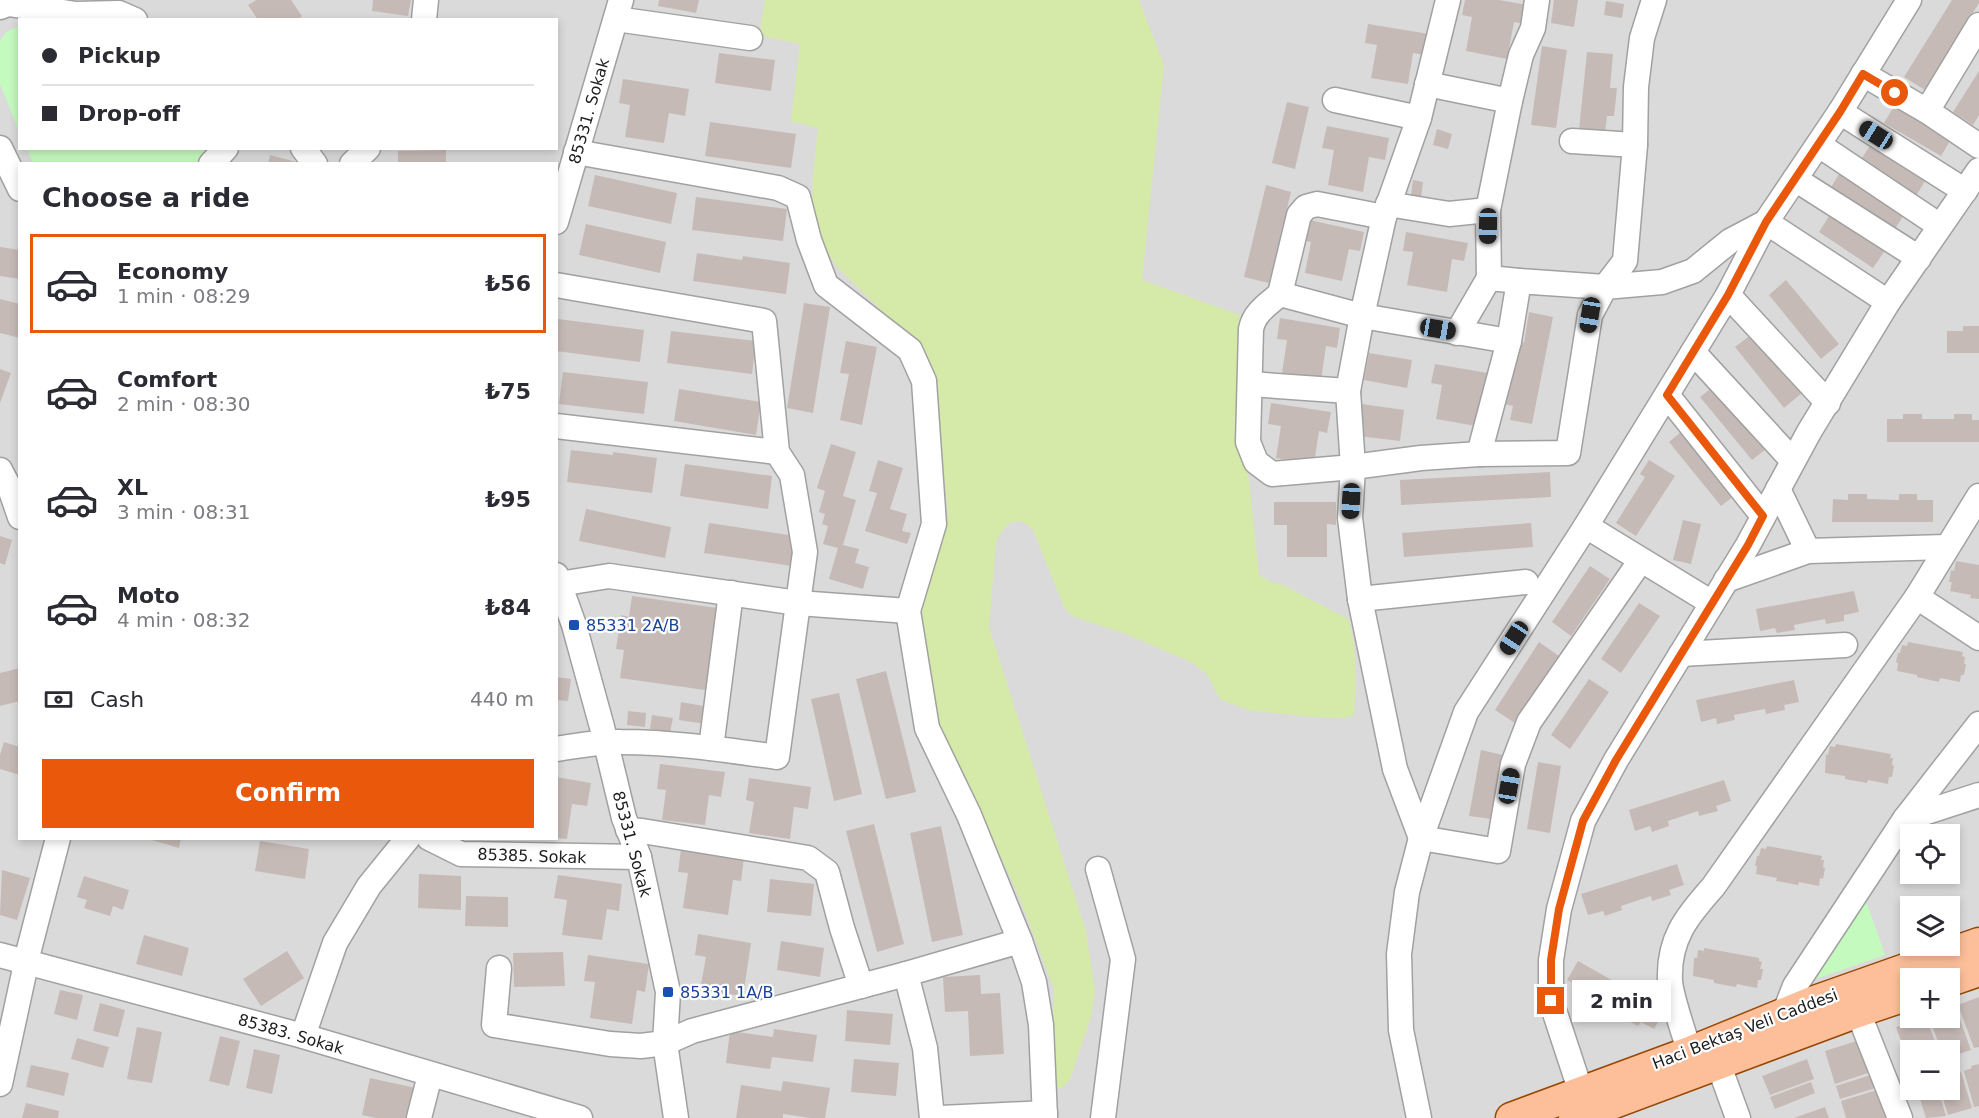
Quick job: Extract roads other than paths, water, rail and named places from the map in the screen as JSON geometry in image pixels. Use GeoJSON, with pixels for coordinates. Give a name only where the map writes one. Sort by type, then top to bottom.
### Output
{"type":"FeatureCollection","features":[{"type":"Feature","properties":{"kind":"main road","name":"Haci Bektaş Veli Caddesi"},"geometry":{"type":"LineString","coordinates":[[1702,1059],[1784,1014],[1812,1002],[1979,943]]}},
{"type":"Feature","properties":{"kind":"main road"},"geometry":{"type":"LineString","coordinates":[[1960,978],[1979,971]]}},
{"type":"Feature","properties":{"kind":"main road","name":"Haci Bektaş Veli Caddesi"},"geometry":{"type":"LineString","coordinates":[[1511,1118],[1577,1105],[1702,1059],[1900,998]]}},
{"type":"Feature","properties":{"kind":"street"},"geometry":{"type":"LineString","coordinates":[[424,18],[426,0]]}},
{"type":"Feature","properties":{"kind":"street"},"geometry":{"type":"LineString","coordinates":[[1421,838],[1395,769],[1360,599],[1350,518],[1353,467],[1348,391],[1386,211],[1419,118],[1448,0]]}},
{"type":"Feature","properties":{"kind":"street"},"geometry":{"type":"LineString","coordinates":[[1457,333],[1489,278],[1488,210],[1510,101],[1521,55],[1533,28],[1538,0]]}},
{"type":"Feature","properties":{"kind":"street"},"geometry":{"type":"LineString","coordinates":[[1488,210],[1449,214],[1317,204],[1306,207],[1299,215],[1280,294],[1253,319],[1251,329],[1248,442],[1256,462],[1272,474],[1421,458],[1479,454],[1568,453],[1590,315],[1605,287],[1625,261],[1635,145],[1636,87],[1642,38],[1654,0]]}},
{"type":"Feature","properties":{"kind":"street"},"geometry":{"type":"LineString","coordinates":[[1419,1118],[1401,1030],[1399,954],[1407,892],[1421,838],[1466,712],[1667,395],[1728,295],[1766,222],[1819,145],[1909,0]]}},
{"type":"Feature","properties":{"kind":"street"},"geometry":{"type":"LineString","coordinates":[[0,7],[8,4],[76,14],[104,7],[130,18]]}},
{"type":"Feature","properties":{"kind":"street"},"geometry":{"type":"LineString","coordinates":[[618,10],[750,38]]}},
{"type":"Feature","properties":{"kind":"street","name":"85331. Sokak"},"geometry":{"type":"LineString","coordinates":[[558,216],[618,10]]}},
{"type":"Feature","properties":{"kind":"street"},"geometry":{"type":"LineString","coordinates":[[1927,111],[1979,25]]}},
{"type":"Feature","properties":{"kind":"street"},"geometry":{"type":"LineString","coordinates":[[1863,74],[1927,111],[1979,146]]}},
{"type":"Feature","properties":{"kind":"street"},"geometry":{"type":"LineString","coordinates":[[1427,84],[1510,101]]}},
{"type":"Feature","properties":{"kind":"street"},"geometry":{"type":"LineString","coordinates":[[1335,100],[1419,118]]}},
{"type":"Feature","properties":{"kind":"street"},"geometry":{"type":"LineString","coordinates":[[1840,112],[1965,191]]}},
{"type":"Feature","properties":{"kind":"street"},"geometry":{"type":"LineString","coordinates":[[1572,141],[1635,145]]}},
{"type":"Feature","properties":{"kind":"street"},"geometry":{"type":"LineString","coordinates":[[1819,145],[1941,226]]}},
{"type":"Feature","properties":{"kind":"street"},"geometry":{"type":"LineString","coordinates":[[0,148],[18,185]]}},
{"type":"Feature","properties":{"kind":"street"},"geometry":{"type":"LineString","coordinates":[[213,162],[224,150]]}},
{"type":"Feature","properties":{"kind":"street"},"geometry":{"type":"LineString","coordinates":[[354,162],[366,150]]}},
{"type":"Feature","properties":{"kind":"street"},"geometry":{"type":"LineString","coordinates":[[576,152],[778,188],[798,197],[808,240],[826,285],[910,350],[924,381],[934,524],[908,611],[927,728],[969,815],[1035,982],[1041,1025],[1045,1115],[941,1118]]}},
{"type":"Feature","properties":{"kind":"street"},"geometry":{"type":"LineString","coordinates":[[1577,1105],[1551,1001],[1551,960],[1559,909],[1583,821],[1616,760],[1726,580],[1793,461],[1888,302],[1979,170]]}},
{"type":"Feature","properties":{"kind":"street"},"geometry":{"type":"LineString","coordinates":[[1795,179],[1919,258]]}},
{"type":"Feature","properties":{"kind":"street"},"geometry":{"type":"LineString","coordinates":[[1489,278],[1605,287],[1662,282],[1693,271],[1730,241],[1766,222]]}},
{"type":"Feature","properties":{"kind":"street"},"geometry":{"type":"LineString","coordinates":[[1766,222],[1888,302]]}},
{"type":"Feature","properties":{"kind":"street"},"geometry":{"type":"LineString","coordinates":[[1479,454],[1509,341],[1519,280]]}},
{"type":"Feature","properties":{"kind":"street"},"geometry":{"type":"LineString","coordinates":[[558,285],[764,321],[777,452],[792,475],[805,552],[777,757],[711,748],[621,742],[558,749]]}},
{"type":"Feature","properties":{"kind":"street"},"geometry":{"type":"LineString","coordinates":[[1280,294],[1362,316],[1509,341]]}},
{"type":"Feature","properties":{"kind":"street"},"geometry":{"type":"LineString","coordinates":[[1728,295],[1828,403]]}},
{"type":"Feature","properties":{"kind":"street"},"geometry":{"type":"LineString","coordinates":[[1693,352],[1793,461]]}},
{"type":"Feature","properties":{"kind":"street"},"geometry":{"type":"LineString","coordinates":[[1250,384],[1348,391]]}},
{"type":"Feature","properties":{"kind":"street"},"geometry":{"type":"LineString","coordinates":[[1667,395],[1763,516]]}},
{"type":"Feature","properties":{"kind":"street"},"geometry":{"type":"LineString","coordinates":[[558,426],[777,452]]}},
{"type":"Feature","properties":{"kind":"street"},"geometry":{"type":"LineString","coordinates":[[0,470],[11,491],[18,512]]}},
{"type":"Feature","properties":{"kind":"street"},"geometry":{"type":"LineString","coordinates":[[11,491],[18,470]]}},
{"type":"Feature","properties":{"kind":"street"},"geometry":{"type":"LineString","coordinates":[[1778,489],[1808,550]]}},
{"type":"Feature","properties":{"kind":"street"},"geometry":{"type":"LineString","coordinates":[[1738,1118],[1722,1074],[1687,1044],[1670,982],[1673,947],[1688,915],[1713,887],[1917,597],[1979,496]]}},
{"type":"Feature","properties":{"kind":"street"},"geometry":{"type":"LineString","coordinates":[[1586,526],[1712,603]]}},
{"type":"Feature","properties":{"kind":"street"},"geometry":{"type":"LineString","coordinates":[[1726,580],[1808,550],[1946,547]]}},
{"type":"Feature","properties":{"kind":"street"},"geometry":{"type":"LineString","coordinates":[[1421,838],[1498,851],[1513,764],[1529,722],[1641,560]]}},
{"type":"Feature","properties":{"kind":"street"},"geometry":{"type":"LineString","coordinates":[[558,580],[609,576],[798,603],[908,611]]}},
{"type":"Feature","properties":{"kind":"street","name":"85331. Sokak"},"geometry":{"type":"LineString","coordinates":[[558,580],[574,625],[628,830],[639,857],[668,992],[664,1043],[676,1118]]}},
{"type":"Feature","properties":{"kind":"street"},"geometry":{"type":"LineString","coordinates":[[1360,599],[1526,582]]}},
{"type":"Feature","properties":{"kind":"street"},"geometry":{"type":"LineString","coordinates":[[711,748],[731,593]]}},
{"type":"Feature","properties":{"kind":"street"},"geometry":{"type":"LineString","coordinates":[[1917,597],[1979,638]]}},
{"type":"Feature","properties":{"kind":"street"},"geometry":{"type":"LineString","coordinates":[[1681,654],[1845,645]]}},
{"type":"Feature","properties":{"kind":"street"},"geometry":{"type":"LineString","coordinates":[[1784,1014],[1795,986],[1905,819],[1979,724]]}},
{"type":"Feature","properties":{"kind":"street"},"geometry":{"type":"LineString","coordinates":[[1905,819],[1979,795]]}},
{"type":"Feature","properties":{"kind":"street"},"geometry":{"type":"LineString","coordinates":[[628,830],[808,858],[827,872],[861,986]]}},
{"type":"Feature","properties":{"kind":"street"},"geometry":{"type":"LineString","coordinates":[[0,1084],[26,961],[57,840]]}},
{"type":"Feature","properties":{"kind":"street"},"geometry":{"type":"LineString","coordinates":[[303,1036],[335,943],[369,886],[406,840]]}},
{"type":"Feature","properties":{"kind":"street","name":"85385. Sokak"},"geometry":{"type":"LineString","coordinates":[[433,840],[461,854],[639,857]]}},
{"type":"Feature","properties":{"kind":"street"},"geometry":{"type":"LineString","coordinates":[[1098,869],[1123,959],[1103,1118]]}},
{"type":"Feature","properties":{"kind":"street"},"geometry":{"type":"LineString","coordinates":[[499,968],[494,1025],[610,1044],[641,1046],[664,1043],[692,1030],[906,974],[1020,941]]}},
{"type":"Feature","properties":{"kind":"street","name":"85383. Sokak"},"geometry":{"type":"LineString","coordinates":[[0,955],[303,1036],[580,1118]]}},
{"type":"Feature","properties":{"kind":"street"},"geometry":{"type":"LineString","coordinates":[[906,974],[925,1048],[932,1118]]}},
{"type":"Feature","properties":{"kind":"street"},"geometry":{"type":"LineString","coordinates":[[1858,1012],[1900,1118]]}},
{"type":"Feature","properties":{"kind":"street"},"geometry":{"type":"LineString","coordinates":[[419,1118],[430,1075]]}},
{"type":"Feature","properties":{"kind":"place","name":"85331 2A/B"},"geometry":{"type":"Point","coordinates":[574,625]}},
{"type":"Feature","properties":{"kind":"place","name":"85331 1A/B"},"geometry":{"type":"Point","coordinates":[668,992]}}]}
